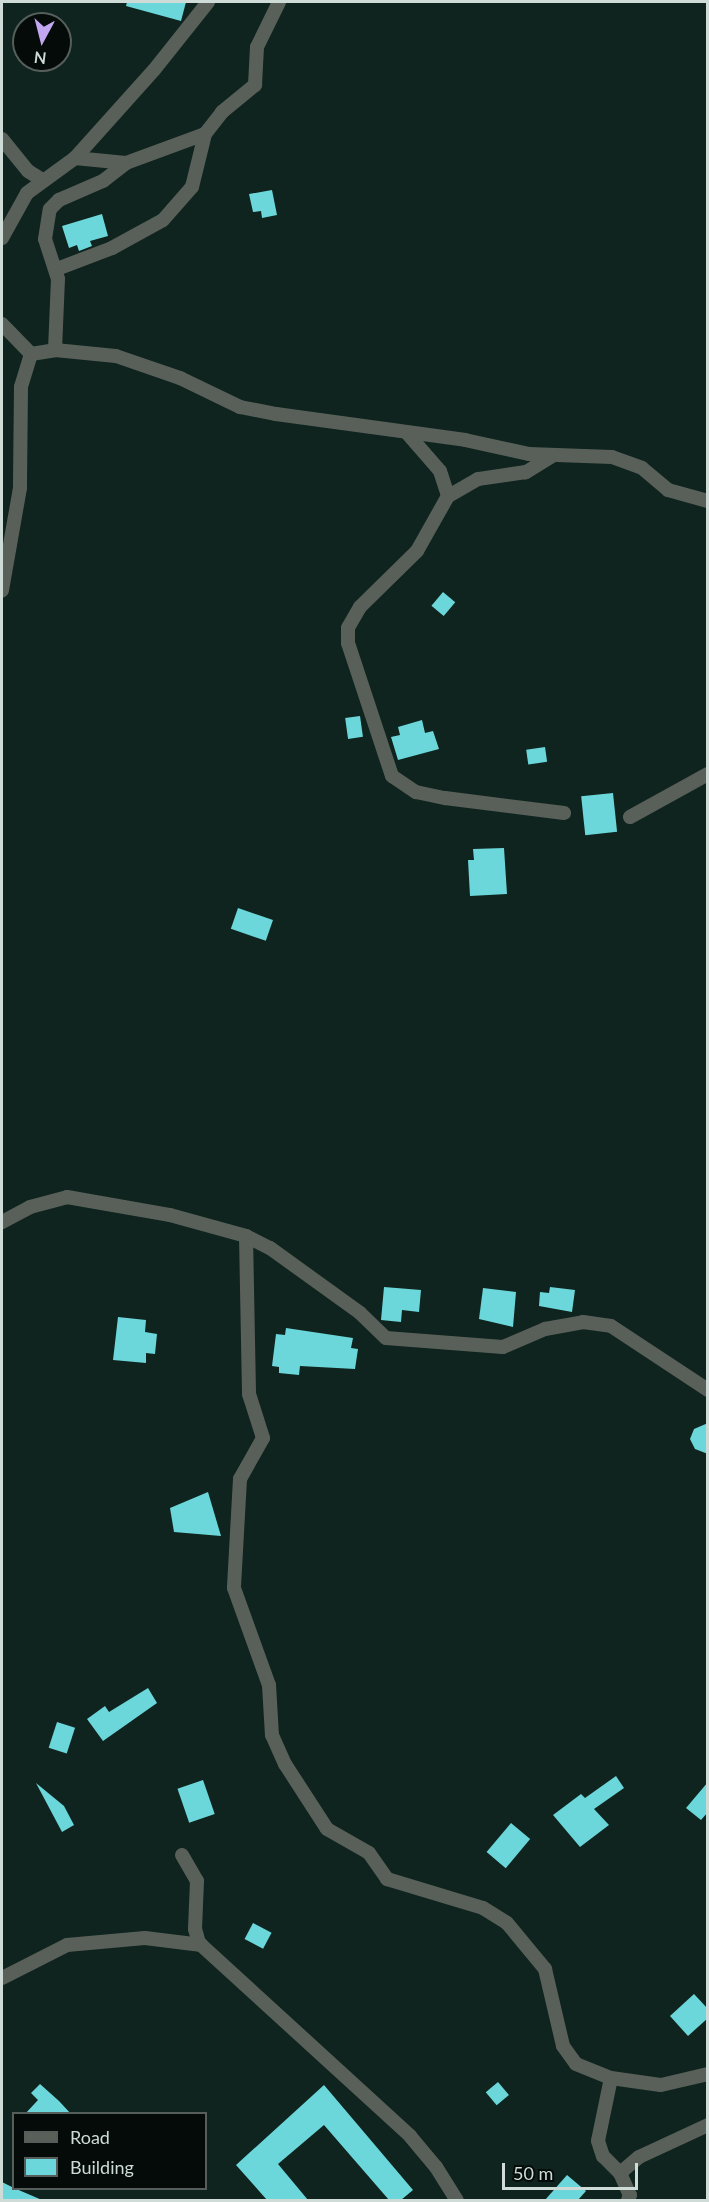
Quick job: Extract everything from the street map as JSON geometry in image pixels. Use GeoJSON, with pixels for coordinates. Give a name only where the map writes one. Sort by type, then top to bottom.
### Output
{"type":"FeatureCollection","features":[{"type":"Feature","properties":{"kind":"street"},"geometry":{"type":"LineString","coordinates":[[2,238],[27,193],[41,179],[75,158],[154,70],[208,2]]}},
{"type":"Feature","properties":{"kind":"street"},"geometry":{"type":"LineString","coordinates":[[57,269],[121,244],[163,220],[192,187],[205,134],[222,112],[255,85],[257,47],[279,2]]}},
{"type":"Feature","properties":{"kind":"street"},"geometry":{"type":"LineString","coordinates":[[55,350],[57,269],[45,238],[50,209],[59,200],[103,181],[126,163],[205,134]]}},
{"type":"Feature","properties":{"kind":"street"},"geometry":{"type":"LineString","coordinates":[[2,139],[28,171],[41,179]]}},
{"type":"Feature","properties":{"kind":"street"},"geometry":{"type":"LineString","coordinates":[[75,158],[126,163]]}},
{"type":"Feature","properties":{"kind":"street"},"geometry":{"type":"LineString","coordinates":[[2,324],[31,354]]}},
{"type":"Feature","properties":{"kind":"street"},"geometry":{"type":"LineString","coordinates":[[31,354],[55,350],[116,356],[149,366],[240,407],[552,456],[612,458],[642,468],[676,494],[708,501]]}},
{"type":"Feature","properties":{"kind":"street"},"geometry":{"type":"LineString","coordinates":[[2,590],[15,531],[20,488],[21,387],[31,354]]}},
{"type":"Feature","properties":{"kind":"street"},"geometry":{"type":"LineString","coordinates":[[406,433],[440,471],[448,496]]}},
{"type":"Feature","properties":{"kind":"street"},"geometry":{"type":"LineString","coordinates":[[552,456],[526,472],[478,479],[448,496],[417,551],[360,607],[348,628],[352,665],[383,758],[392,776],[416,792],[564,813]]}},
{"type":"Feature","properties":{"kind":"street"},"geometry":{"type":"LineString","coordinates":[[630,817],[708,774]]}},
{"type":"Feature","properties":{"kind":"street"},"geometry":{"type":"LineString","coordinates":[[2,1222],[30,1207],[67,1197],[148,1210],[246,1236],[286,1258],[360,1313],[386,1338],[503,1347],[545,1329],[583,1322],[611,1326],[708,1390]]}},
{"type":"Feature","properties":{"kind":"street"},"geometry":{"type":"LineString","coordinates":[[246,1236],[249,1394],[263,1438],[240,1479],[234,1588],[269,1685],[272,1736],[322,1822],[333,1834],[369,1853],[387,1879],[483,1908],[507,1923],[545,1969],[569,2057],[583,2069],[611,2078],[661,2085],[708,2074]]}},
{"type":"Feature","properties":{"kind":"street"},"geometry":{"type":"LineString","coordinates":[[182,1855],[196,1881],[195,1929],[202,1945],[410,2136],[436,2166],[457,2200]]}},
{"type":"Feature","properties":{"kind":"street"},"geometry":{"type":"LineString","coordinates":[[2,1978],[67,1944],[145,1938],[202,1945]]}},
{"type":"Feature","properties":{"kind":"street"},"geometry":{"type":"LineString","coordinates":[[611,2078],[598,2141],[603,2156],[620,2173],[630,2195],[628,2200]]}},
{"type":"Feature","properties":{"kind":"street"},"geometry":{"type":"LineString","coordinates":[[620,2173],[639,2157],[708,2125]]}},
{"type":"Feature","properties":{"kind":"building"},"geometry":{"type":"Polygon","coordinates":[[[127,2],[186,2],[181,21],[126,6],[127,2]]]}},
{"type":"Feature","properties":{"kind":"building"},"geometry":{"type":"Polygon","coordinates":[[[272,190],[277,215],[262,218],[261,211],[253,212],[249,194],[272,190]]]}},
{"type":"Feature","properties":{"kind":"building"},"geometry":{"type":"Polygon","coordinates":[[[102,214],[108,236],[90,241],[92,246],[79,251],[77,245],[69,248],[62,226],[102,214]]]}},
{"type":"Feature","properties":{"kind":"building"},"geometry":{"type":"Polygon","coordinates":[[[443,592],[455,602],[444,616],[431,606],[443,592]]]}},
{"type":"Feature","properties":{"kind":"building"},"geometry":{"type":"Polygon","coordinates":[[[360,716],[363,737],[348,739],[345,718],[360,716]]]}},
{"type":"Feature","properties":{"kind":"building"},"geometry":{"type":"Polygon","coordinates":[[[422,720],[425,733],[433,731],[439,749],[398,760],[391,737],[400,735],[398,727],[422,720]]]}},
{"type":"Feature","properties":{"kind":"building"},"geometry":{"type":"Polygon","coordinates":[[[545,747],[547,762],[528,764],[526,750],[545,747]]]}},
{"type":"Feature","properties":{"kind":"building"},"geometry":{"type":"Polygon","coordinates":[[[613,793],[617,832],[585,835],[581,796],[613,793]]]}},
{"type":"Feature","properties":{"kind":"building"},"geometry":{"type":"Polygon","coordinates":[[[504,848],[507,894],[470,896],[468,860],[474,860],[473,849],[504,848]]]}},
{"type":"Feature","properties":{"kind":"building"},"geometry":{"type":"Polygon","coordinates":[[[238,908],[273,920],[266,941],[231,929],[238,908]]]}},
{"type":"Feature","properties":{"kind":"building"},"geometry":{"type":"Polygon","coordinates":[[[384,1287],[421,1290],[419,1312],[402,1310],[401,1322],[381,1320],[384,1287]]]}},
{"type":"Feature","properties":{"kind":"building"},"geometry":{"type":"Polygon","coordinates":[[[550,1287],[575,1290],[572,1312],[539,1306],[540,1292],[549,1293],[550,1287]]]}},
{"type":"Feature","properties":{"kind":"building"},"geometry":{"type":"Polygon","coordinates":[[[483,1288],[516,1292],[513,1327],[479,1319],[483,1288]]]}},
{"type":"Feature","properties":{"kind":"building"},"geometry":{"type":"Polygon","coordinates":[[[118,1317],[146,1320],[145,1332],[157,1334],[155,1354],[146,1353],[146,1363],[113,1360],[118,1317]]]}},
{"type":"Feature","properties":{"kind":"building"},"geometry":{"type":"Polygon","coordinates":[[[286,1328],[353,1338],[351,1348],[358,1349],[355,1369],[300,1366],[299,1375],[279,1373],[279,1367],[272,1366],[276,1334],[285,1335],[286,1328]]]}},
{"type":"Feature","properties":{"kind":"building"},"geometry":{"type":"Polygon","coordinates":[[[708,1423],[708,1454],[695,1449],[690,1439],[694,1429],[708,1423]]]}},
{"type":"Feature","properties":{"kind":"building"},"geometry":{"type":"Polygon","coordinates":[[[208,1492],[221,1536],[174,1532],[170,1508],[208,1492]]]}},
{"type":"Feature","properties":{"kind":"building"},"geometry":{"type":"Polygon","coordinates":[[[148,1688],[157,1703],[103,1741],[87,1719],[105,1706],[109,1712],[148,1688]]]}},
{"type":"Feature","properties":{"kind":"building"},"geometry":{"type":"Polygon","coordinates":[[[57,1722],[75,1728],[67,1754],[49,1748],[57,1722]]]}},
{"type":"Feature","properties":{"kind":"building"},"geometry":{"type":"Polygon","coordinates":[[[616,1776],[624,1788],[594,1809],[609,1825],[580,1847],[553,1815],[581,1794],[585,1798],[616,1776]]]}},
{"type":"Feature","properties":{"kind":"building"},"geometry":{"type":"Polygon","coordinates":[[[203,1780],[215,1814],[189,1823],[177,1789],[203,1780]]]}},
{"type":"Feature","properties":{"kind":"building"},"geometry":{"type":"Polygon","coordinates":[[[708,1782],[708,1812],[701,1820],[686,1808],[708,1782]]]}},
{"type":"Feature","properties":{"kind":"building"},"geometry":{"type":"Polygon","coordinates":[[[36,1783],[64,1806],[74,1825],[62,1832],[36,1783]]]}},
{"type":"Feature","properties":{"kind":"building"},"geometry":{"type":"Polygon","coordinates":[[[511,1823],[530,1839],[506,1868],[487,1852],[511,1823]]]}},
{"type":"Feature","properties":{"kind":"building"},"geometry":{"type":"Polygon","coordinates":[[[253,1923],[272,1933],[263,1949],[245,1939],[253,1923]]]}},
{"type":"Feature","properties":{"kind":"building"},"geometry":{"type":"Polygon","coordinates":[[[694,1994],[708,2009],[708,2018],[688,2036],[670,2016],[694,1994]]]}},
{"type":"Feature","properties":{"kind":"building"},"geometry":{"type":"Polygon","coordinates":[[[498,2082],[509,2095],[497,2105],[486,2092],[498,2082]]]}},
{"type":"Feature","properties":{"kind":"building"},"geometry":{"type":"Polygon","coordinates":[[[40,2084],[69,2112],[27,2112],[38,2100],[31,2093],[40,2084]]]}},
{"type":"Feature","properties":{"kind":"building"},"geometry":{"type":"Polygon","coordinates":[[[324,2085],[413,2190],[401,2200],[389,2200],[324,2125],[278,2164],[308,2200],[267,2200],[236,2165],[324,2085]]]}},
{"type":"Feature","properties":{"kind":"building"},"geometry":{"type":"Polygon","coordinates":[[[567,2175],[586,2191],[578,2200],[545,2200],[567,2175]]]}},
{"type":"Feature","properties":{"kind":"building"},"geometry":{"type":"Polygon","coordinates":[[[2,2182],[12,2187],[12,2190],[19,2190],[42,2200],[2,2200],[2,2182]]]}}]}
